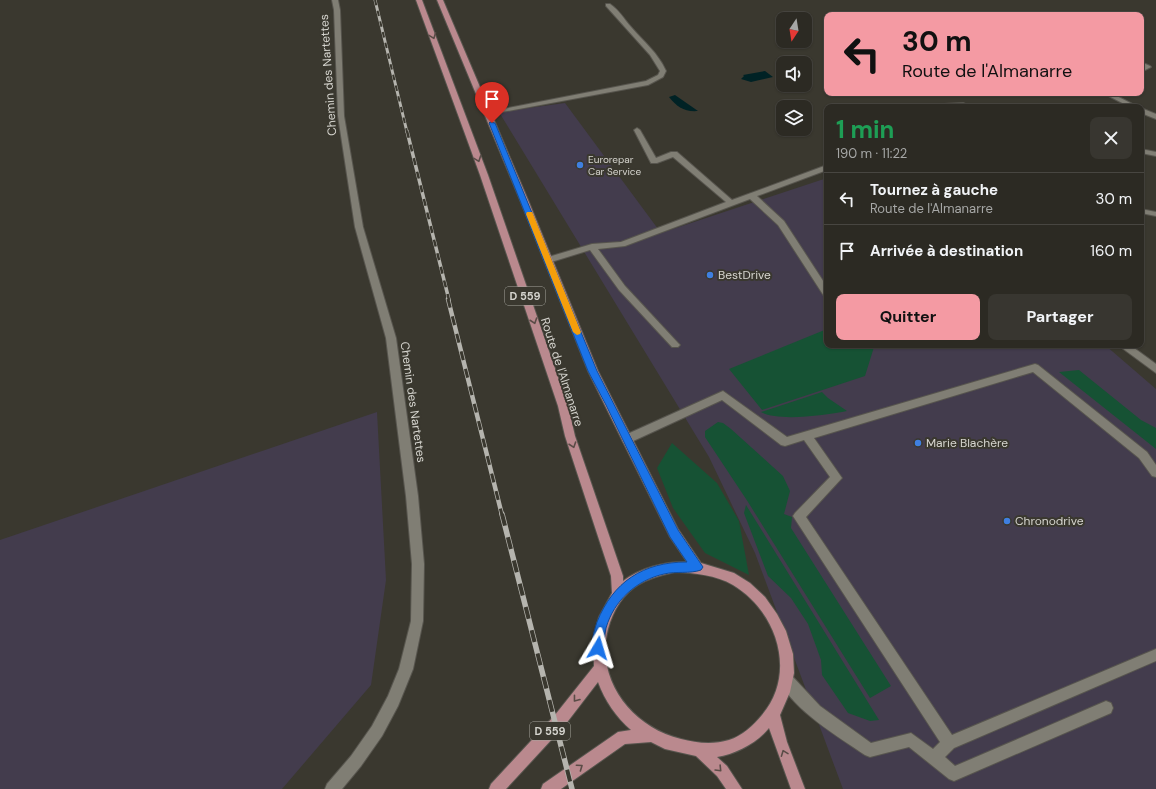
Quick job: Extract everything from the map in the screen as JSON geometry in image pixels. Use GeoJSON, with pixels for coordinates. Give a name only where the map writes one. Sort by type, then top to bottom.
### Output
{"type":"FeatureCollection","features":[{"type":"Feature","properties":{"kind":"main road","name":"Route de l'Almanarre"},"geometry":{"type":"LineString","coordinates":[[419,0],[484,176],[563,406],[570,436],[617,576],[618,595]]}},
{"type":"Feature","properties":{"kind":"main road","name":"Route de l'Almanarre"},"geometry":{"type":"LineString","coordinates":[[440,0],[593,371],[674,534],[697,567]]}},
{"type":"Feature","properties":{"kind":"main road"},"geometry":{"type":"LineString","coordinates":[[675,567],[697,567],[722,574],[745,587],[764,605],[779,628],[787,654],[787,681],[782,699],[773,716],[754,735],[729,747],[700,751],[674,746],[649,736],[626,717],[610,695],[600,669],[598,648],[600,628],[608,610],[618,595],[634,581],[653,572],[675,567]]}},
{"type":"Feature","properties":{"kind":"main road","name":"D 559"},"geometry":{"type":"LineString","coordinates":[[496,789],[560,720],[600,669]]}},
{"type":"Feature","properties":{"kind":"main road"},"geometry":{"type":"LineString","coordinates":[[773,716],[780,742],[798,789]]}},
{"type":"Feature","properties":{"kind":"main road"},"geometry":{"type":"LineString","coordinates":[[548,789],[623,737],[649,736]]}},
{"type":"Feature","properties":{"kind":"main road"},"geometry":{"type":"LineString","coordinates":[[700,751],[722,771],[735,789]]}},
{"type":"Feature","properties":{"kind":"street","name":"Chemin des Nartettes"},"geometry":{"type":"LineString","coordinates":[[332,789],[356,761],[377,731],[393,701],[406,669],[417,621],[418,564],[412,496],[391,338],[359,227],[341,116],[337,10],[335,0]]}},
{"type":"Feature","properties":{"kind":"street"},"geometry":{"type":"LineString","coordinates":[[488,114],[648,83],[661,76],[663,71],[659,61],[647,45],[629,28],[615,10],[608,5]]}},
{"type":"Feature","properties":{"kind":"street"},"geometry":{"type":"LineString","coordinates":[[1112,96],[1129,104]]}},
{"type":"Feature","properties":{"kind":"street"},"geometry":{"type":"LineString","coordinates":[[1144,111],[1156,117]]}},
{"type":"Feature","properties":{"kind":"street"},"geometry":{"type":"LineString","coordinates":[[637,130],[654,161],[674,154],[731,202]]}},
{"type":"Feature","properties":{"kind":"street"},"geometry":{"type":"LineString","coordinates":[[1144,152],[1156,154]]}},
{"type":"Feature","properties":{"kind":"street"},"geometry":{"type":"LineString","coordinates":[[548,260],[592,247],[622,244],[824,168]]}},
{"type":"Feature","properties":{"kind":"street"},"geometry":{"type":"LineString","coordinates":[[751,195],[781,223],[824,289]]}},
{"type":"Feature","properties":{"kind":"street"},"geometry":{"type":"LineString","coordinates":[[1144,212],[1156,214]]}},
{"type":"Feature","properties":{"kind":"street"},"geometry":{"type":"LineString","coordinates":[[592,247],[622,288],[675,345]]}},
{"type":"Feature","properties":{"kind":"street"},"geometry":{"type":"LineString","coordinates":[[1127,348],[1156,368]]}},
{"type":"Feature","properties":{"kind":"street"},"geometry":{"type":"LineString","coordinates":[[627,439],[723,395],[785,442],[1036,368],[1143,455],[1156,473]]}},
{"type":"Feature","properties":{"kind":"street"},"geometry":{"type":"LineString","coordinates":[[806,435],[837,478],[799,516],[949,743]]}},
{"type":"Feature","properties":{"kind":"street"},"geometry":{"type":"LineString","coordinates":[[934,758],[949,743],[1156,655]]}},
{"type":"Feature","properties":{"kind":"street"},"geometry":{"type":"LineString","coordinates":[[787,681],[800,698],[822,718],[870,750],[911,740],[954,774],[1106,708]]}},
{"type":"Feature","properties":{"kind":"shaded area"},"geometry":{"type":"Polygon","coordinates":[[[565,103],[661,233],[824,179],[824,348],[1108,348],[1156,389],[1156,789],[843,789],[755,553],[709,457],[499,112],[565,103]]]}},
{"type":"Feature","properties":{"kind":"shaded area"},"geometry":{"type":"Polygon","coordinates":[[[377,412],[386,580],[371,685],[282,789],[0,789],[0,540],[377,412]]]}},
{"type":"Feature","properties":{"kind":"green space"},"geometry":{"type":"Polygon","coordinates":[[[824,330],[824,348],[874,348],[865,376],[762,410],[729,369],[824,330]]]}},
{"type":"Feature","properties":{"kind":"green space"},"geometry":{"type":"Polygon","coordinates":[[[1079,370],[1141,420],[1156,428],[1156,449],[1059,372],[1079,370]]]}},
{"type":"Feature","properties":{"kind":"green space"},"geometry":{"type":"Polygon","coordinates":[[[822,392],[847,411],[803,417],[779,417],[761,412],[822,392]]]}},
{"type":"Feature","properties":{"kind":"green space"},"geometry":{"type":"Polygon","coordinates":[[[718,422],[723,423],[731,429],[783,476],[790,491],[784,514],[792,517],[791,528],[891,686],[870,698],[748,502],[705,437],[705,431],[718,422]]]}},
{"type":"Feature","properties":{"kind":"green space"},"geometry":{"type":"Polygon","coordinates":[[[672,443],[717,483],[739,521],[749,575],[705,553],[673,508],[657,468],[672,443]]]}},
{"type":"Feature","properties":{"kind":"green space"},"geometry":{"type":"Polygon","coordinates":[[[746,505],[879,720],[870,721],[848,713],[822,675],[821,660],[808,624],[791,598],[768,576],[744,513],[746,505]]]}},
{"type":"Feature","properties":{"kind":"water"},"geometry":{"type":"Polygon","coordinates":[[[765,71],[773,77],[751,82],[741,79],[744,76],[743,75],[765,71]]]}},
{"type":"Feature","properties":{"kind":"water"},"geometry":{"type":"Polygon","coordinates":[[[675,95],[698,111],[685,110],[675,104],[669,97],[675,95]]]}},
{"type":"Feature","properties":{"kind":"railway"},"geometry":{"type":"LineString","coordinates":[[375,0],[407,132]]}},
{"type":"Feature","properties":{"kind":"railway"},"geometry":{"type":"LineString","coordinates":[[407,131],[449,300]]}},
{"type":"Feature","properties":{"kind":"railway"},"geometry":{"type":"LineString","coordinates":[[448,299],[502,515]]}},
{"type":"Feature","properties":{"kind":"railway"},"geometry":{"type":"LineString","coordinates":[[502,514],[572,789]]}},
{"type":"Feature","properties":{"kind":"slow traffic"},"geometry":{"type":"LineString","coordinates":[[530,214],[577,332]]}},
{"type":"Feature","properties":{"kind":"place","name":"Eurorepar Car Service"},"geometry":{"type":"Point","coordinates":[580,165]}},
{"type":"Feature","properties":{"kind":"place","name":"BestDrive"},"geometry":{"type":"Point","coordinates":[710,275]}},
{"type":"Feature","properties":{"kind":"place","name":"Marie Blachère"},"geometry":{"type":"Point","coordinates":[918,443]}},
{"type":"Feature","properties":{"kind":"place","name":"Chronodrive"},"geometry":{"type":"Point","coordinates":[1007,521]}},
{"type":"Feature","properties":{"kind":"route"},"geometry":{"type":"LineString","coordinates":[[492,123],[593,371],[674,534],[697,567],[675,567],[664,569],[653,572],[634,581],[618,595],[608,610],[600,628],[598,648]]}}]}
